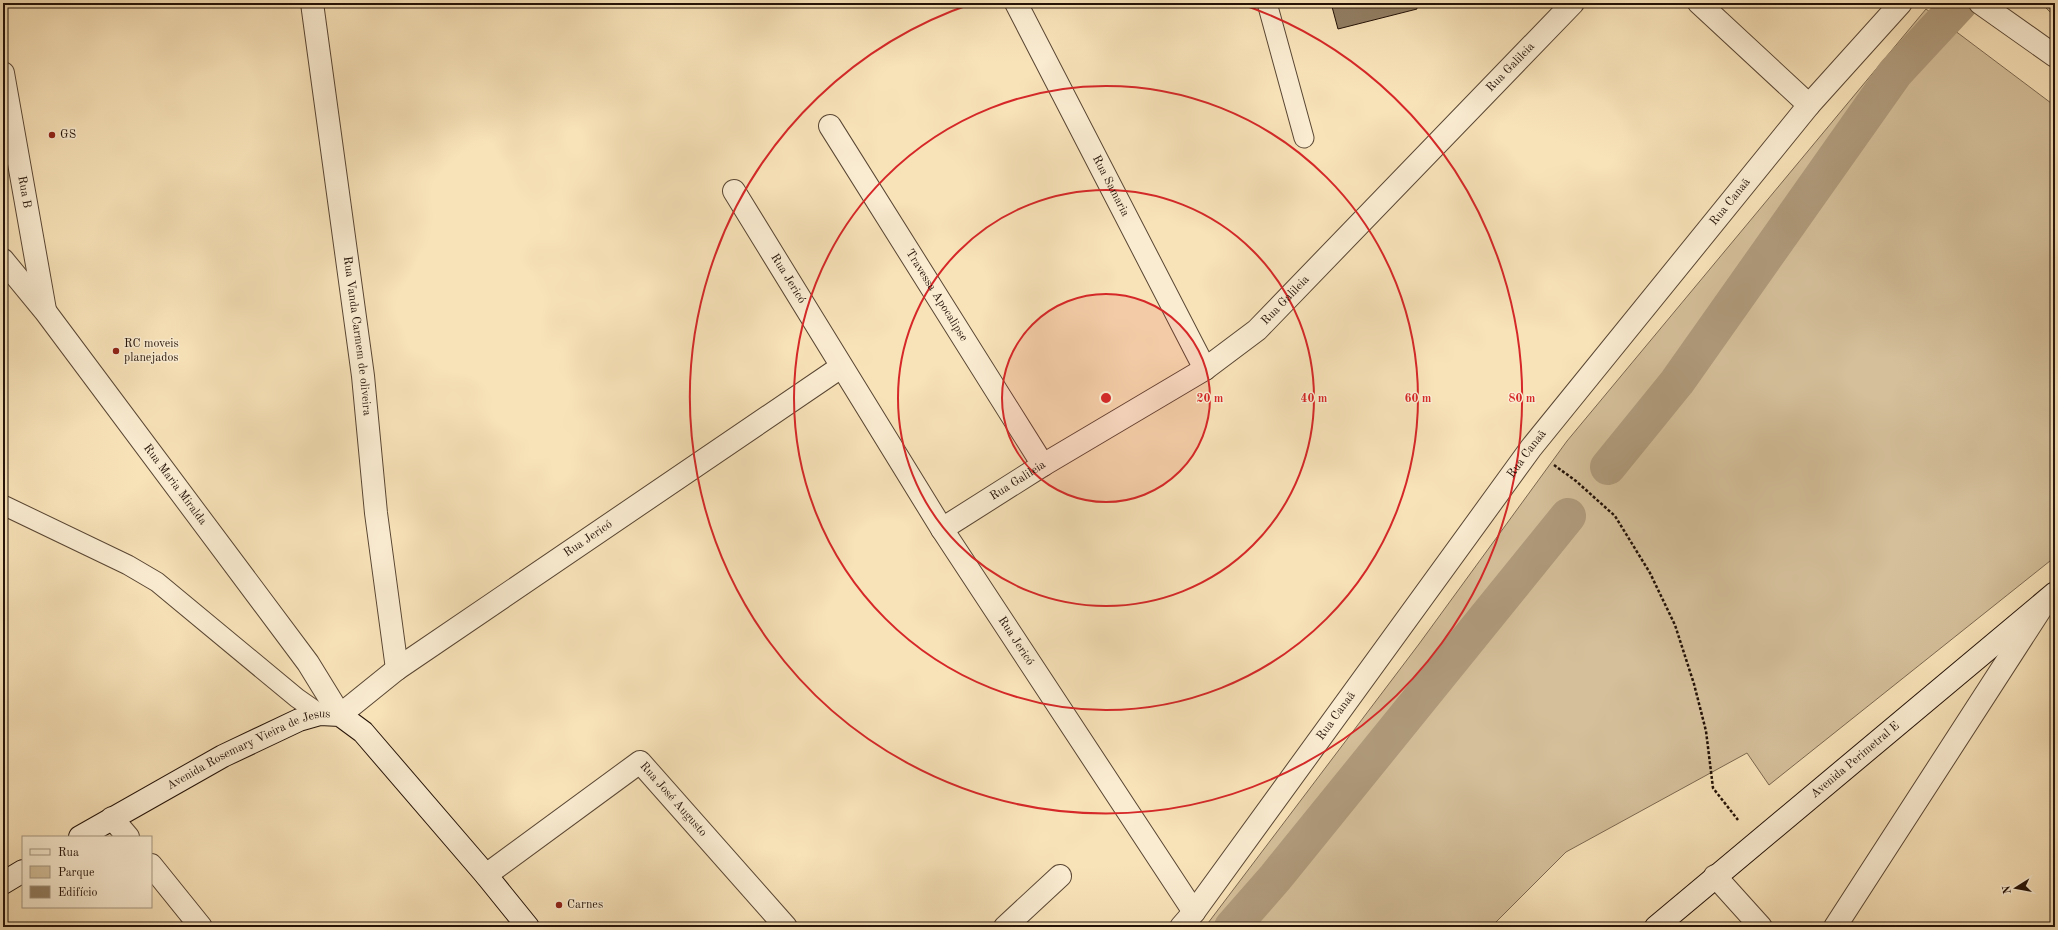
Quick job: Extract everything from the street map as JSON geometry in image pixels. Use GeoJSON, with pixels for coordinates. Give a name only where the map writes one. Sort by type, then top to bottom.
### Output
{"type":"FeatureCollection","features":[{"type":"Feature","properties":{"kind":"street","name":"Rua Vanda Carmem de oliveira"},"geometry":{"type":"LineString","coordinates":[[312,3],[363,376],[376,512],[397,669]]}},
{"type":"Feature","properties":{"kind":"street","name":"Rua Samaria"},"geometry":{"type":"LineString","coordinates":[[1016,3],[1205,369]]}},
{"type":"Feature","properties":{"kind":"street","name":"Rua Galileia"},"geometry":{"type":"LineString","coordinates":[[942,529],[1043,465],[1205,369],[1257,330],[1573,3]]}},
{"type":"Feature","properties":{"kind":"street"},"geometry":{"type":"LineString","coordinates":[[1699,3],[1810,106]]}},
{"type":"Feature","properties":{"kind":"street","name":"Rua Canaã"},"geometry":{"type":"LineString","coordinates":[[1188,920],[1531,448],[1810,106],[1901,3]]}},
{"type":"Feature","properties":{"kind":"street"},"geometry":{"type":"LineString","coordinates":[[1986,7],[2055,56]]}},
{"type":"Feature","properties":{"kind":"street","name":"Rua B"},"geometry":{"type":"LineString","coordinates":[[3,73],[45,311]]}},
{"type":"Feature","properties":{"kind":"street","name":"Travessa Apocalipse"},"geometry":{"type":"LineString","coordinates":[[830,126],[1043,465]]}},
{"type":"Feature","properties":{"kind":"street","name":"Rua Jericó"},"geometry":{"type":"LineString","coordinates":[[734,191],[841,367],[1188,920]]}},
{"type":"Feature","properties":{"kind":"street","name":"Rua Maria Miralda"},"geometry":{"type":"LineString","coordinates":[[3,260],[45,311],[308,663],[330,715]]}},
{"type":"Feature","properties":{"kind":"street","name":"Rua Jericó"},"geometry":{"type":"LineString","coordinates":[[330,715],[841,367]]}},
{"type":"Feature","properties":{"kind":"street"},"geometry":{"type":"LineString","coordinates":[[1835,927],[2050,598]]}},
{"type":"Feature","properties":{"kind":"street","name":"Avenida Perimetral E"},"geometry":{"type":"LineString","coordinates":[[1656,927],[1715,876],[1756,844],[2050,598]]}},
{"type":"Feature","properties":{"kind":"street","name":"Avenida Rosemary Vieira de Jesus"},"geometry":{"type":"LineString","coordinates":[[82,836],[223,756],[299,720],[330,715],[363,732],[486,875],[528,927]]}},
{"type":"Feature","properties":{"kind":"street","name":"Rua José Augusto"},"geometry":{"type":"LineString","coordinates":[[486,875],[640,762],[786,927]]}},
{"type":"Feature","properties":{"kind":"street"},"geometry":{"type":"LineString","coordinates":[[112,818],[127,836]]}},
{"type":"Feature","properties":{"kind":"street"},"geometry":{"type":"LineString","coordinates":[[152,866],[201,927]]}},
{"type":"Feature","properties":{"kind":"street"},"geometry":{"type":"LineString","coordinates":[[3,883],[22,872]]}},
{"type":"Feature","properties":{"kind":"street"},"geometry":{"type":"LineString","coordinates":[[1005,927],[1060,876]]}},
{"type":"Feature","properties":{"kind":"street"},"geometry":{"type":"LineString","coordinates":[[1715,876],[1761,927]]}},
{"type":"Feature","properties":{"kind":"lane"},"geometry":{"type":"LineString","coordinates":[[1267,3],[1304,138]]}},
{"type":"Feature","properties":{"kind":"lane"},"geometry":{"type":"LineString","coordinates":[[3,506],[121,561],[157,582],[297,698],[330,715]]}},
{"type":"Feature","properties":{"kind":"path"},"geometry":{"type":"LineString","coordinates":[[1531,448],[1576,481],[1615,516],[1650,573],[1675,624],[1694,684],[1706,731],[1713,788],[1756,844]]}},
{"type":"Feature","properties":{"kind":"green space"},"geometry":{"type":"Polygon","coordinates":[[[2041,3],[2055,3],[2055,17],[2041,3]]]}},
{"type":"Feature","properties":{"kind":"green space"},"geometry":{"type":"Polygon","coordinates":[[[1926,9],[2055,106],[2055,557],[1769,785],[1747,753],[1566,852],[1491,927],[1205,927],[1419,644],[1567,441],[1926,9]]]}},
{"type":"Feature","properties":{"kind":"building"},"geometry":{"type":"Polygon","coordinates":[[[1331,3],[1416,3],[1417,9],[1338,29],[1331,3]]]}},
{"type":"Feature","properties":{"kind":"waterway"},"geometry":{"type":"LineString","coordinates":[[1608,467],[1677,382],[1895,73],[1960,3]]}},
{"type":"Feature","properties":{"kind":"waterway"},"geometry":{"type":"LineString","coordinates":[[1232,927],[1275,878],[1568,516]]}},
{"type":"Feature","properties":{"kind":"place","name":"GS"},"geometry":{"type":"Point","coordinates":[52,135]}},
{"type":"Feature","properties":{"kind":"place","name":"RC moveis planejados"},"geometry":{"type":"Point","coordinates":[116,351]}},
{"type":"Feature","properties":{"kind":"place","name":"Carnes"},"geometry":{"type":"Point","coordinates":[559,905]}}]}
